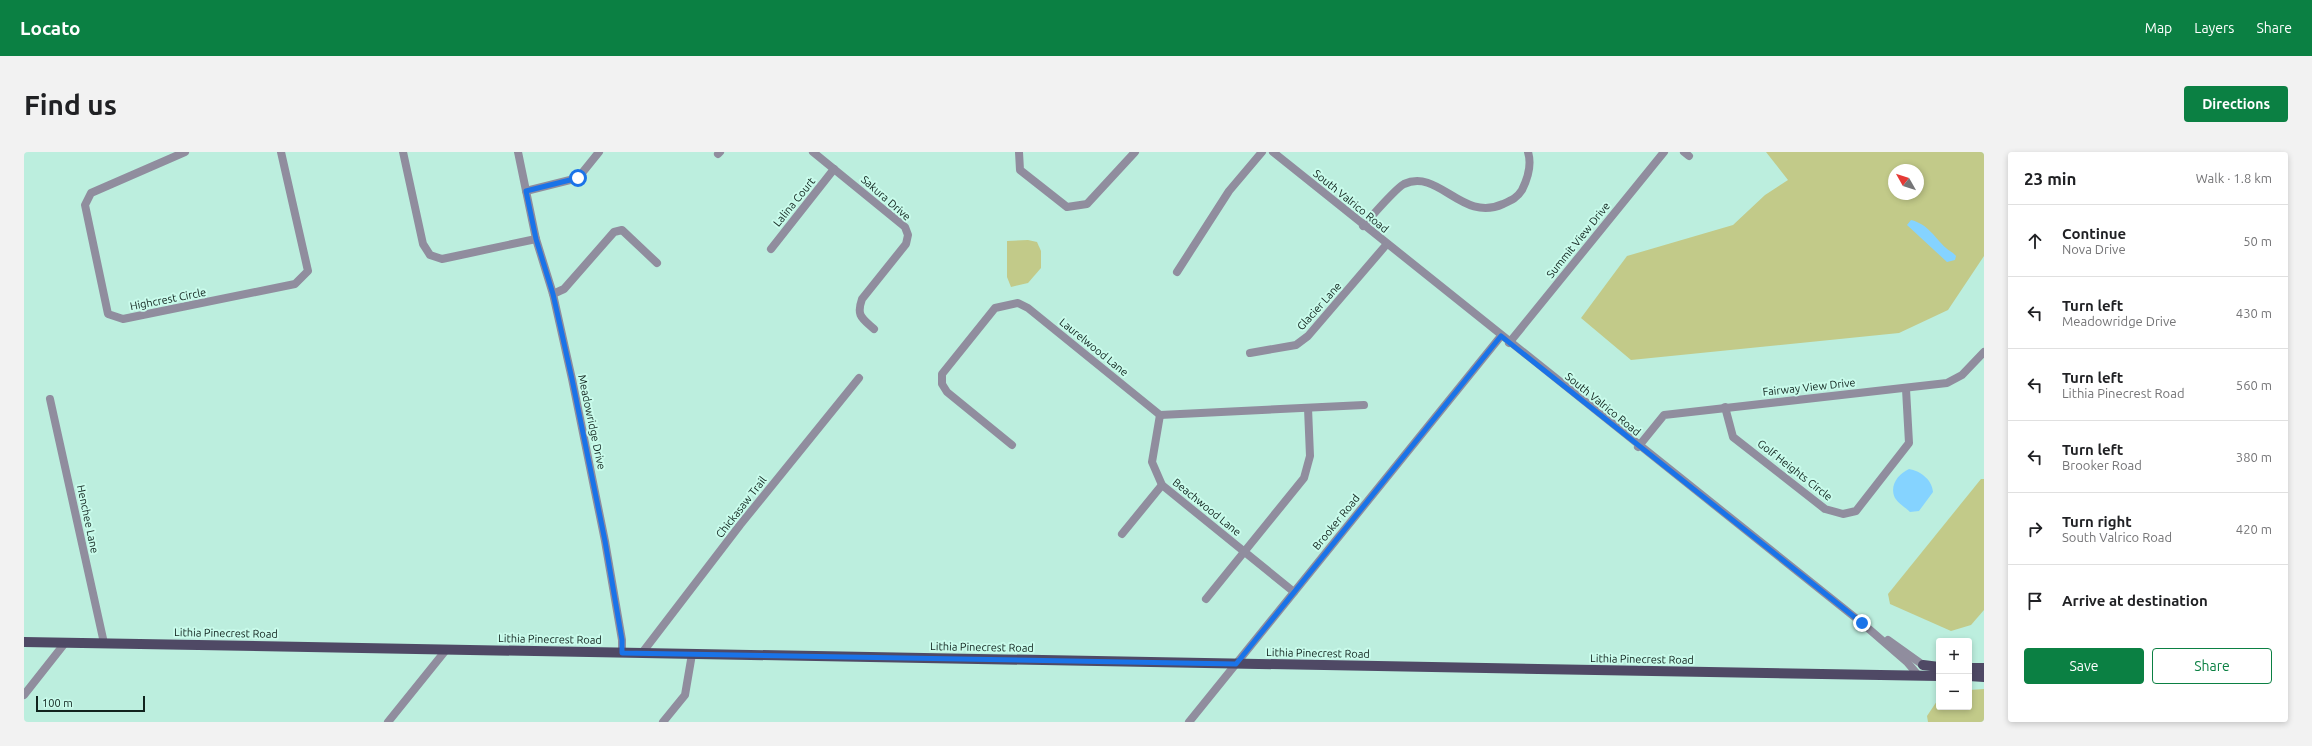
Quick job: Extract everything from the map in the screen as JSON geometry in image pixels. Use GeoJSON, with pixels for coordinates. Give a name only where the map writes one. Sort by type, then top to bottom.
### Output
{"type":"FeatureCollection","features":[{"type":"Feature","properties":{"kind":"main road","name":"Lithia Pinecrest Road"},"geometry":{"type":"LineString","coordinates":[[24,642],[1936,676]]}},
{"type":"Feature","properties":{"kind":"main road"},"geometry":{"type":"LineString","coordinates":[[1923,665],[1936,667]]}},
{"type":"Feature","properties":{"kind":"main road"},"geometry":{"type":"LineString","coordinates":[[1972,668],[1984,668]]}},
{"type":"Feature","properties":{"kind":"main road"},"geometry":{"type":"LineString","coordinates":[[1972,676],[1984,677]]}},
{"type":"Feature","properties":{"kind":"street","name":"Highcrest Circle"},"geometry":{"type":"LineString","coordinates":[[185,152],[92,193],[85,205],[108,314],[123,319],[295,284],[308,271],[281,152]]}},
{"type":"Feature","properties":{"kind":"street"},"geometry":{"type":"LineString","coordinates":[[404,152],[423,244],[430,255],[442,259],[536,239]]}},
{"type":"Feature","properties":{"kind":"street","name":"Meadowridge Drive"},"geometry":{"type":"LineString","coordinates":[[518,152],[536,239],[553,294],[605,541],[622,640],[622,653]]}},
{"type":"Feature","properties":{"kind":"street"},"geometry":{"type":"LineString","coordinates":[[526,191],[578,178],[599,152]]}},
{"type":"Feature","properties":{"kind":"street","name":"Sakura Drive"},"geometry":{"type":"LineString","coordinates":[[813,152],[905,227],[908,235],[906,244],[862,300],[858,309],[860,316],[874,329]]}},
{"type":"Feature","properties":{"kind":"street"},"geometry":{"type":"LineString","coordinates":[[1019,152],[1020,170],[1067,208],[1087,204],[1135,152]]}},
{"type":"Feature","properties":{"kind":"street"},"geometry":{"type":"LineString","coordinates":[[1177,272],[1229,191],[1262,152]]}},
{"type":"Feature","properties":{"kind":"street","name":"South Valrico Road"},"geometry":{"type":"LineString","coordinates":[[1273,152],[1386,245],[1509,342],[1638,447],[1862,623],[1907,662],[1918,675]]}},
{"type":"Feature","properties":{"kind":"street"},"geometry":{"type":"LineString","coordinates":[[1363,226],[1403,184],[1419,182],[1439,187],[1469,206],[1493,209],[1517,198],[1528,178],[1530,159],[1528,152]]}},
{"type":"Feature","properties":{"kind":"street","name":"Summit View Drive"},"geometry":{"type":"LineString","coordinates":[[1509,342],[1664,152]]}},
{"type":"Feature","properties":{"kind":"street","name":"Lalina Court"},"geometry":{"type":"LineString","coordinates":[[771,248],[834,169]]}},
{"type":"Feature","properties":{"kind":"street"},"geometry":{"type":"LineString","coordinates":[[553,294],[564,289],[614,232],[622,230],[629,234],[657,263]]}},
{"type":"Feature","properties":{"kind":"street","name":"Glacier Lane"},"geometry":{"type":"LineString","coordinates":[[1250,353],[1296,345],[1308,336],[1386,245]]}},
{"type":"Feature","properties":{"kind":"street","name":"Laurelwood Lane"},"geometry":{"type":"LineString","coordinates":[[1012,445],[947,392],[941,379],[942,374],[996,308],[1004,305],[1018,303],[1028,308],[1160,415]]}},
{"type":"Feature","properties":{"kind":"street","name":"Brooker Road"},"geometry":{"type":"LineString","coordinates":[[1189,722],[1501,336]]}},
{"type":"Feature","properties":{"kind":"street","name":"Fairway View Drive"},"geometry":{"type":"LineString","coordinates":[[1638,447],[1664,415],[1946,383],[1962,375],[1984,352]]}},
{"type":"Feature","properties":{"kind":"street","name":"Chickasaw Trail"},"geometry":{"type":"LineString","coordinates":[[642,653],[748,515],[859,378]]}},
{"type":"Feature","properties":{"kind":"street","name":"Golf Heights Circle"},"geometry":{"type":"LineString","coordinates":[[1725,407],[1733,436],[1825,509],[1843,514],[1856,511],[1909,443],[1906,388]]}},
{"type":"Feature","properties":{"kind":"street","name":"Henchee Lane"},"geometry":{"type":"LineString","coordinates":[[50,399],[104,643]]}},
{"type":"Feature","properties":{"kind":"street"},"geometry":{"type":"LineString","coordinates":[[1160,415],[1364,405]]}},
{"type":"Feature","properties":{"kind":"street"},"geometry":{"type":"LineString","coordinates":[[1206,599],[1304,478],[1310,456],[1308,408]]}},
{"type":"Feature","properties":{"kind":"street","name":"Beachwood Lane"},"geometry":{"type":"LineString","coordinates":[[1160,415],[1152,462],[1162,485],[1294,592]]}},
{"type":"Feature","properties":{"kind":"street"},"geometry":{"type":"LineString","coordinates":[[1122,534],[1162,485]]}},
{"type":"Feature","properties":{"kind":"street"},"geometry":{"type":"LineString","coordinates":[[1862,623],[1923,665]]}},
{"type":"Feature","properties":{"kind":"street"},"geometry":{"type":"LineString","coordinates":[[24,695],[65,643]]}},
{"type":"Feature","properties":{"kind":"street"},"geometry":{"type":"LineString","coordinates":[[388,722],[446,650]]}},
{"type":"Feature","properties":{"kind":"street"},"geometry":{"type":"LineString","coordinates":[[663,722],[685,694],[692,654]]}},
{"type":"Feature","properties":{"kind":"green space"},"geometry":{"type":"Polygon","coordinates":[[[1766,152],[1984,152],[1984,256],[1948,310],[1899,333],[1631,360],[1581,318],[1627,256],[1733,225],[1765,195],[1788,180],[1766,152]]]}},
{"type":"Feature","properties":{"kind":"green space"},"geometry":{"type":"Polygon","coordinates":[[[1028,240],[1037,242],[1041,251],[1041,268],[1028,283],[1011,287],[1007,277],[1007,241],[1028,240]]]}},
{"type":"Feature","properties":{"kind":"green space"},"geometry":{"type":"Polygon","coordinates":[[[1981,479],[1984,479],[1984,610],[1971,625],[1951,631],[1890,604],[1888,594],[1981,479]]]}},
{"type":"Feature","properties":{"kind":"green space"},"geometry":{"type":"Polygon","coordinates":[[[1984,689],[1984,722],[1928,722],[1927,716],[1936,702],[1936,710],[1972,710],[1972,690],[1984,689]]]}},
{"type":"Feature","properties":{"kind":"water"},"geometry":{"type":"Polygon","coordinates":[[[1911,220],[1917,222],[1930,231],[1956,256],[1955,260],[1947,262],[1907,225],[1911,220]]]}},
{"type":"Feature","properties":{"kind":"water"},"geometry":{"type":"Polygon","coordinates":[[[1909,469],[1925,476],[1932,487],[1933,492],[1919,511],[1910,512],[1896,500],[1893,494],[1894,485],[1898,477],[1909,469]]]}},
{"type":"Feature","properties":{"kind":"route"},"geometry":{"type":"LineString","coordinates":[[578,178],[526,191],[536,239],[553,294],[572,379],[605,541],[622,640],[622,653],[1236,664],[1501,336],[1638,447],[1862,623]]}}]}
